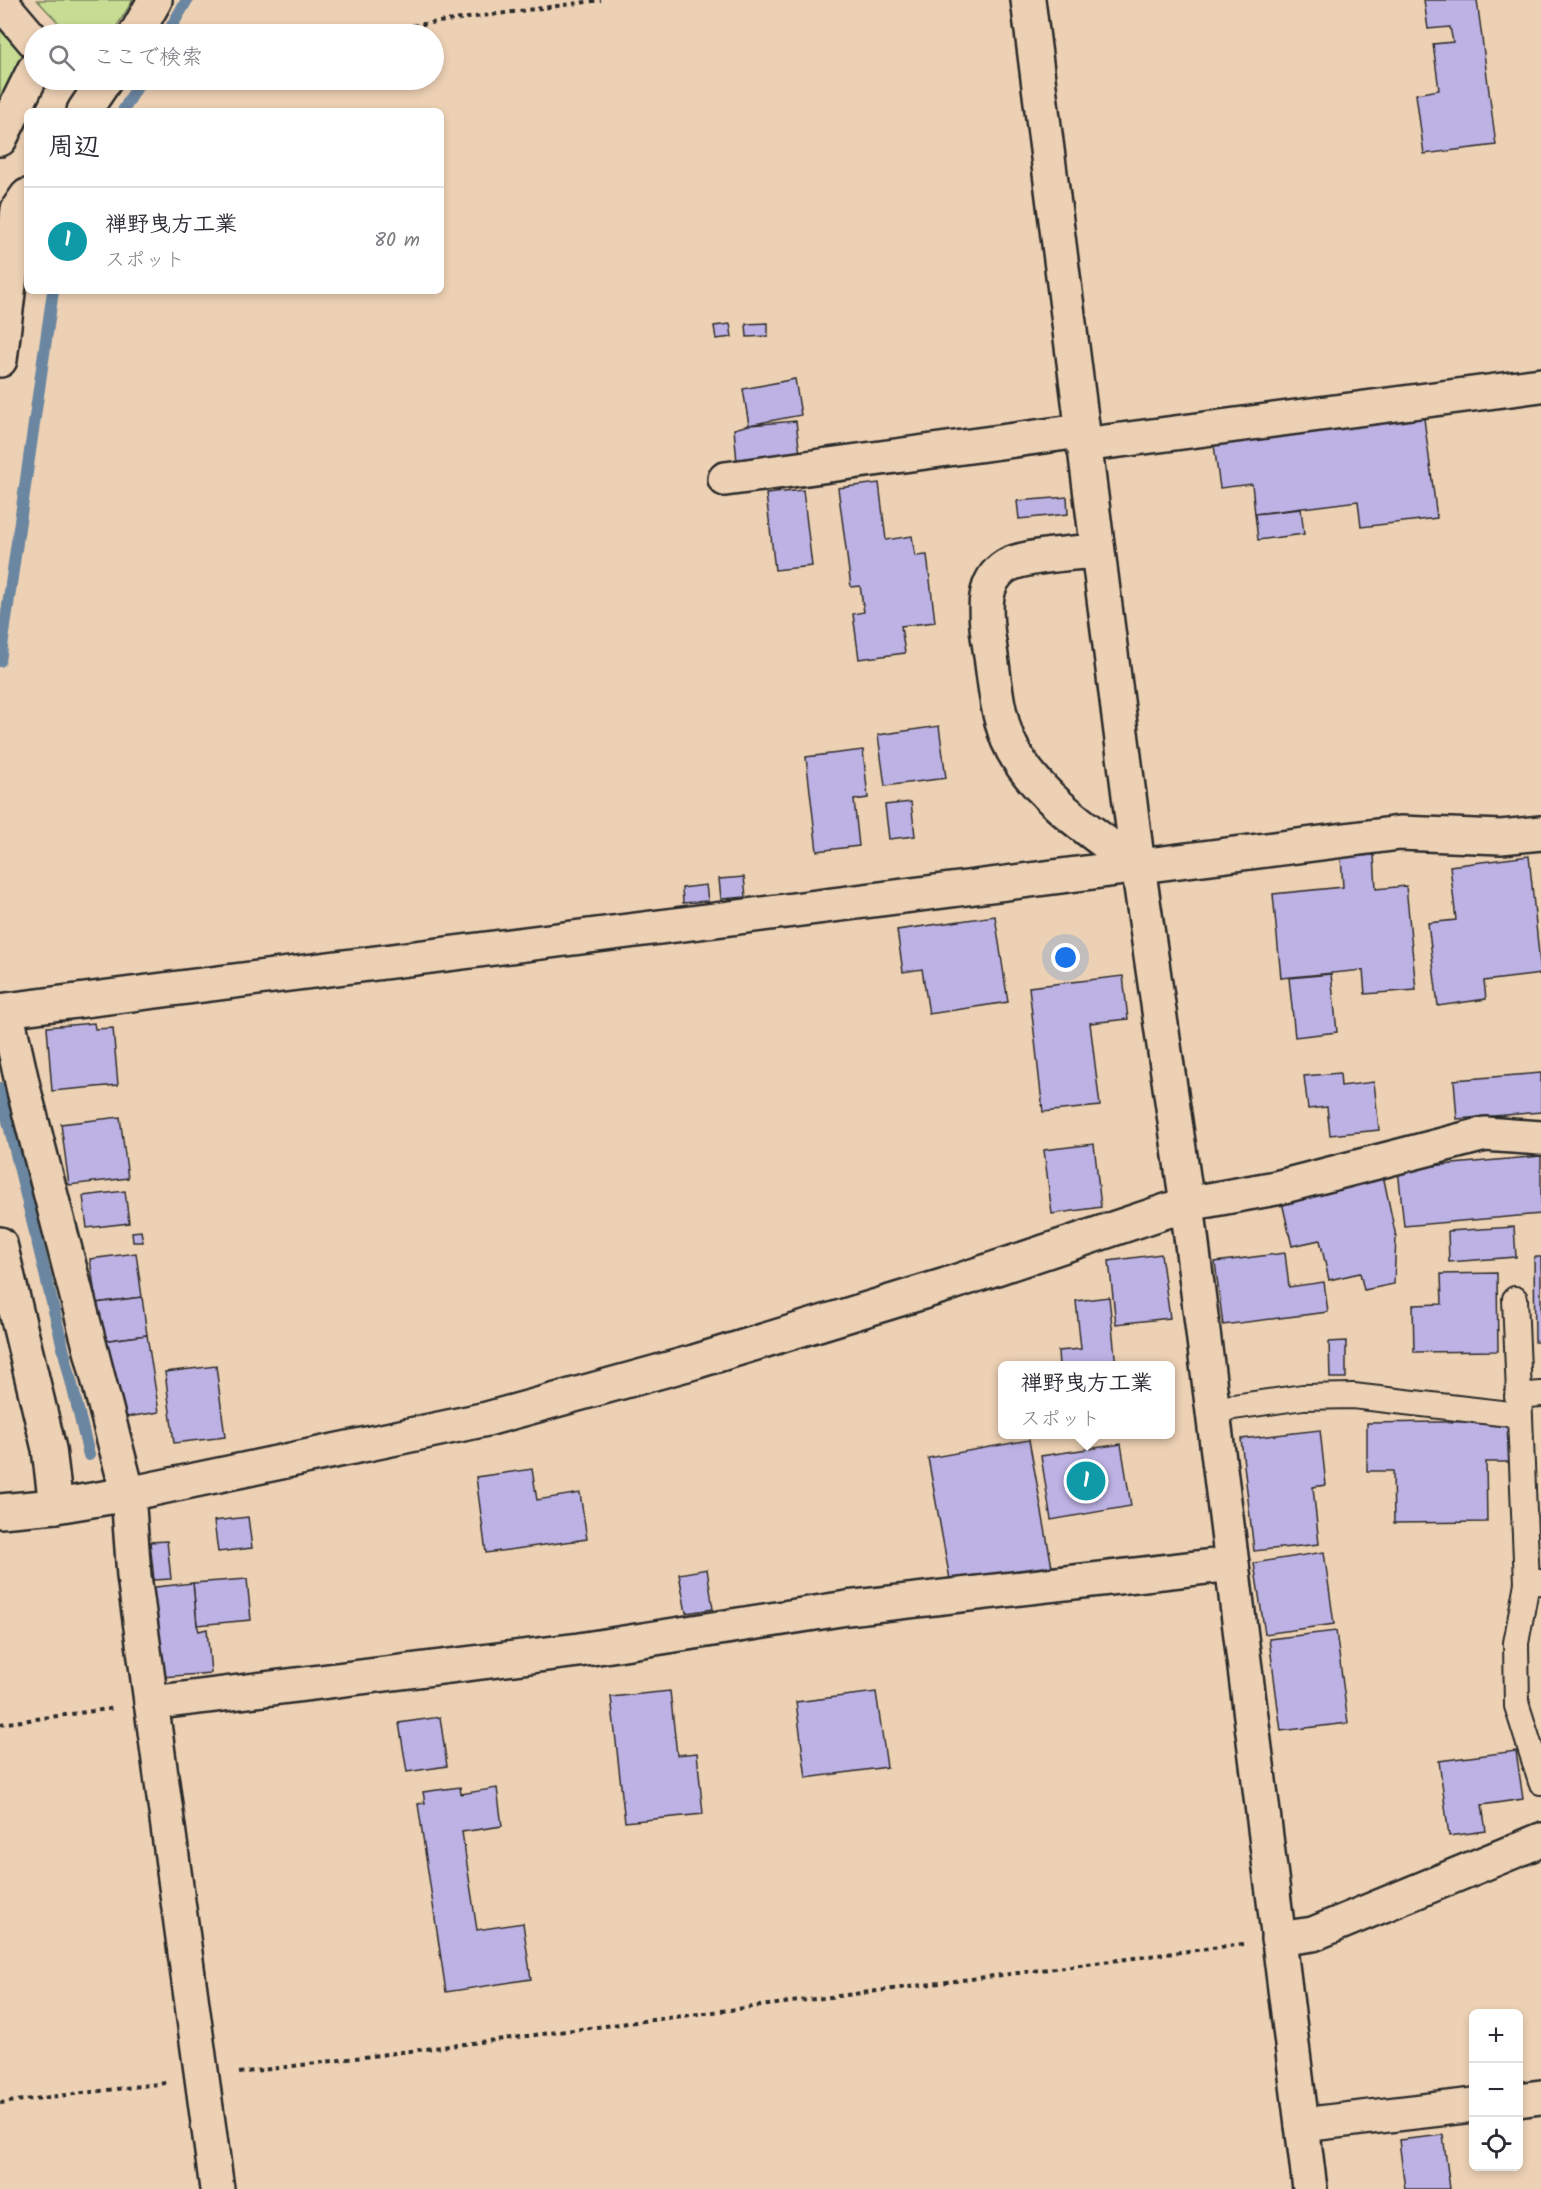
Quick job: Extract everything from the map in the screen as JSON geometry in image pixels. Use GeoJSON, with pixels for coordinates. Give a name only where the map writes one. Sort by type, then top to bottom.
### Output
{"type":"FeatureCollection","features":[{"type":"Feature","properties":{"kind":"street"},"geometry":{"type":"LineString","coordinates":[[142,24],[155,0]]}},
{"type":"Feature","properties":{"kind":"street"},"geometry":{"type":"LineString","coordinates":[[1028,0],[1096,551],[1138,866],[1187,1204],[1310,2189]]}},
{"type":"Feature","properties":{"kind":"street"},"geometry":{"type":"LineString","coordinates":[[5,7],[24,29]]}},
{"type":"Feature","properties":{"kind":"street"},"geometry":{"type":"LineString","coordinates":[[0,139],[24,90]]}},
{"type":"Feature","properties":{"kind":"street"},"geometry":{"type":"LineString","coordinates":[[86,108],[98,90]]}},
{"type":"Feature","properties":{"kind":"street"},"geometry":{"type":"LineString","coordinates":[[0,360],[15,204]]}},
{"type":"Feature","properties":{"kind":"street"},"geometry":{"type":"LineString","coordinates":[[725,479],[1541,385]]}},
{"type":"Feature","properties":{"kind":"street"},"geometry":{"type":"LineString","coordinates":[[1096,551],[1008,564],[994,576],[987,590],[986,621],[1001,716],[1009,741],[1025,769],[1068,816],[1138,866]]}},
{"type":"Feature","properties":{"kind":"street"},"geometry":{"type":"LineString","coordinates":[[217,2189],[134,1576],[128,1494],[24,1091],[6,1010],[1400,833],[1501,837],[1541,833]]}},
{"type":"Feature","properties":{"kind":"street"},"geometry":{"type":"LineString","coordinates":[[0,1510],[56,1506],[128,1494],[487,1419],[694,1362],[946,1285],[1187,1204],[1276,1188],[1485,1134],[1541,1138]]}},
{"type":"Feature","properties":{"kind":"street"},"geometry":{"type":"LineString","coordinates":[[0,1244],[49,1449],[56,1506]]}},
{"type":"Feature","properties":{"kind":"street"},"geometry":{"type":"LineString","coordinates":[[151,1703],[579,1650],[847,1608],[1232,1564]]}},
{"type":"Feature","properties":{"kind":"street"},"geometry":{"type":"LineString","coordinates":[[1278,1939],[1313,1934],[1541,1840]]}},
{"type":"Feature","properties":{"kind":"street"},"geometry":{"type":"LineString","coordinates":[[1523,2099],[1541,2097]]}},
{"type":"Feature","properties":{"kind":"street"},"geometry":{"type":"LineString","coordinates":[[1302,2125],[1469,2105]]}},
{"type":"Feature","properties":{"kind":"lane"},"geometry":{"type":"LineString","coordinates":[[1515,1299],[1518,1405],[1534,1583],[1516,1643],[1517,1706],[1541,1782]]}},
{"type":"Feature","properties":{"kind":"lane"},"geometry":{"type":"LineString","coordinates":[[1213,1410],[1303,1397],[1353,1396],[1518,1405],[1541,1394]]}},
{"type":"Feature","properties":{"kind":"path"},"geometry":{"type":"LineString","coordinates":[[424,24],[601,0]]}},
{"type":"Feature","properties":{"kind":"path"},"geometry":{"type":"LineString","coordinates":[[0,1724],[151,1703]]}},
{"type":"Feature","properties":{"kind":"path"},"geometry":{"type":"LineString","coordinates":[[0,2103],[1278,1939]]}},
{"type":"Feature","properties":{"kind":"green space"},"geometry":{"type":"Polygon","coordinates":[[[37,0],[133,0],[118,24],[60,24],[37,0]]]}},
{"type":"Feature","properties":{"kind":"green space"},"geometry":{"type":"Polygon","coordinates":[[[0,25],[24,56],[24,62],[0,99],[0,25]]]}},
{"type":"Feature","properties":{"kind":"building"},"geometry":{"type":"Polygon","coordinates":[[[1424,0],[1477,0],[1496,145],[1424,154],[1416,94],[1439,90],[1433,44],[1453,42],[1450,27],[1428,29],[1424,0]]]}},
{"type":"Feature","properties":{"kind":"building"},"geometry":{"type":"Polygon","coordinates":[[[768,323],[768,336],[747,337],[746,324],[768,323]]]}},
{"type":"Feature","properties":{"kind":"building"},"geometry":{"type":"Polygon","coordinates":[[[730,324],[732,337],[716,339],[714,326],[730,324]]]}},
{"type":"Feature","properties":{"kind":"building"},"geometry":{"type":"Polygon","coordinates":[[[795,379],[801,415],[749,425],[743,389],[795,379]]]}},
{"type":"Feature","properties":{"kind":"building"},"geometry":{"type":"Polygon","coordinates":[[[1423,411],[1437,518],[1361,527],[1358,501],[1255,514],[1252,484],[1220,488],[1213,438],[1423,411]]]}},
{"type":"Feature","properties":{"kind":"building"},"geometry":{"type":"Polygon","coordinates":[[[796,421],[800,455],[737,462],[734,429],[749,425],[796,421]]]}},
{"type":"Feature","properties":{"kind":"building"},"geometry":{"type":"Polygon","coordinates":[[[879,483],[886,540],[912,536],[915,556],[927,555],[935,622],[901,626],[905,653],[859,659],[853,614],[864,612],[860,586],[851,587],[838,488],[879,483]]]}},
{"type":"Feature","properties":{"kind":"building"},"geometry":{"type":"Polygon","coordinates":[[[803,490],[812,566],[775,570],[766,494],[803,490]]]}},
{"type":"Feature","properties":{"kind":"building"},"geometry":{"type":"Polygon","coordinates":[[[1067,497],[1068,514],[1019,519],[1017,501],[1067,497]]]}},
{"type":"Feature","properties":{"kind":"building"},"geometry":{"type":"Polygon","coordinates":[[[1301,509],[1304,534],[1258,540],[1255,514],[1301,509]]]}},
{"type":"Feature","properties":{"kind":"building"},"geometry":{"type":"Polygon","coordinates":[[[939,726],[946,778],[885,786],[878,735],[939,726]]]}},
{"type":"Feature","properties":{"kind":"building"},"geometry":{"type":"Polygon","coordinates":[[[863,750],[868,798],[854,800],[859,846],[817,851],[806,757],[863,750]]]}},
{"type":"Feature","properties":{"kind":"building"},"geometry":{"type":"Polygon","coordinates":[[[911,802],[915,836],[889,839],[885,805],[911,802]]]}},
{"type":"Feature","properties":{"kind":"building"},"geometry":{"type":"Polygon","coordinates":[[[1374,855],[1376,889],[1406,886],[1416,990],[1365,994],[1363,970],[1281,978],[1273,894],[1343,887],[1341,857],[1374,855]]]}},
{"type":"Feature","properties":{"kind":"building"},"geometry":{"type":"Polygon","coordinates":[[[1529,856],[1541,974],[1484,981],[1486,999],[1438,1006],[1428,923],[1456,920],[1450,866],[1529,856]]]}},
{"type":"Feature","properties":{"kind":"building"},"geometry":{"type":"Polygon","coordinates":[[[744,877],[746,897],[721,899],[719,879],[744,877]]]}},
{"type":"Feature","properties":{"kind":"building"},"geometry":{"type":"Polygon","coordinates":[[[706,885],[708,901],[683,903],[682,888],[706,885]]]}},
{"type":"Feature","properties":{"kind":"building"},"geometry":{"type":"Polygon","coordinates":[[[995,916],[1008,1002],[929,1014],[922,969],[903,972],[897,930],[995,916]]]}},
{"type":"Feature","properties":{"kind":"building"},"geometry":{"type":"Polygon","coordinates":[[[1331,974],[1337,1032],[1295,1037],[1289,978],[1331,974]]]}},
{"type":"Feature","properties":{"kind":"building"},"geometry":{"type":"Polygon","coordinates":[[[1123,976],[1128,1019],[1090,1023],[1100,1106],[1043,1112],[1029,987],[1123,976]]]}},
{"type":"Feature","properties":{"kind":"building"},"geometry":{"type":"Polygon","coordinates":[[[94,1023],[95,1029],[113,1028],[118,1085],[52,1091],[47,1027],[94,1023]]]}},
{"type":"Feature","properties":{"kind":"building"},"geometry":{"type":"Polygon","coordinates":[[[1340,1073],[1341,1086],[1374,1082],[1379,1130],[1330,1135],[1327,1107],[1308,1109],[1304,1076],[1340,1073]]]}},
{"type":"Feature","properties":{"kind":"building"},"geometry":{"type":"Polygon","coordinates":[[[1541,1073],[1541,1112],[1457,1119],[1454,1080],[1541,1073]]]}},
{"type":"Feature","properties":{"kind":"building"},"geometry":{"type":"Polygon","coordinates":[[[120,1117],[128,1178],[69,1185],[61,1124],[120,1117]]]}},
{"type":"Feature","properties":{"kind":"building"},"geometry":{"type":"Polygon","coordinates":[[[1094,1144],[1101,1207],[1052,1214],[1044,1150],[1094,1144]]]}},
{"type":"Feature","properties":{"kind":"building"},"geometry":{"type":"Polygon","coordinates":[[[1541,1156],[1541,1214],[1404,1226],[1398,1169],[1541,1156]]]}},
{"type":"Feature","properties":{"kind":"building"},"geometry":{"type":"Polygon","coordinates":[[[1383,1175],[1396,1237],[1394,1284],[1364,1290],[1360,1273],[1329,1280],[1320,1240],[1292,1246],[1281,1198],[1383,1175]]]}},
{"type":"Feature","properties":{"kind":"building"},"geometry":{"type":"Polygon","coordinates":[[[125,1191],[129,1223],[87,1228],[83,1196],[125,1191]]]}},
{"type":"Feature","properties":{"kind":"building"},"geometry":{"type":"Polygon","coordinates":[[[1514,1227],[1516,1257],[1449,1262],[1448,1231],[1514,1227]]]}},
{"type":"Feature","properties":{"kind":"building"},"geometry":{"type":"Polygon","coordinates":[[[141,1231],[143,1242],[133,1242],[132,1232],[141,1231]]]}},
{"type":"Feature","properties":{"kind":"building"},"geometry":{"type":"Polygon","coordinates":[[[136,1253],[142,1297],[96,1303],[90,1259],[136,1253]]]}},
{"type":"Feature","properties":{"kind":"building"},"geometry":{"type":"Polygon","coordinates":[[[1285,1253],[1289,1287],[1324,1282],[1328,1312],[1223,1325],[1215,1262],[1285,1253]]]}},
{"type":"Feature","properties":{"kind":"building"},"geometry":{"type":"Polygon","coordinates":[[[1161,1254],[1170,1318],[1116,1324],[1109,1261],[1161,1254]]]}},
{"type":"Feature","properties":{"kind":"building"},"geometry":{"type":"Polygon","coordinates":[[[1534,1257],[1541,1257],[1541,1342],[1535,1342],[1534,1257]]]}},
{"type":"Feature","properties":{"kind":"building"},"geometry":{"type":"Polygon","coordinates":[[[1497,1273],[1498,1351],[1414,1352],[1413,1305],[1442,1304],[1441,1274],[1497,1273]]]}},
{"type":"Feature","properties":{"kind":"building"},"geometry":{"type":"Polygon","coordinates":[[[142,1297],[147,1335],[102,1341],[96,1303],[142,1297]]]}},
{"type":"Feature","properties":{"kind":"building"},"geometry":{"type":"Polygon","coordinates":[[[1109,1297],[1115,1361],[1059,1361],[1058,1351],[1081,1349],[1076,1301],[1109,1297]]]}},
{"type":"Feature","properties":{"kind":"building"},"geometry":{"type":"Polygon","coordinates":[[[147,1335],[159,1412],[114,1419],[102,1341],[147,1335]]]}},
{"type":"Feature","properties":{"kind":"building"},"geometry":{"type":"Polygon","coordinates":[[[1346,1341],[1346,1378],[1330,1378],[1329,1342],[1346,1341]]]}},
{"type":"Feature","properties":{"kind":"building"},"geometry":{"type":"Polygon","coordinates":[[[216,1366],[225,1437],[174,1443],[165,1372],[216,1366]]]}},
{"type":"Feature","properties":{"kind":"building"},"geometry":{"type":"Polygon","coordinates":[[[1510,1421],[1510,1462],[1486,1462],[1487,1522],[1394,1523],[1393,1471],[1367,1471],[1367,1423],[1510,1421]]]}},
{"type":"Feature","properties":{"kind":"building"},"geometry":{"type":"Polygon","coordinates":[[[1320,1430],[1326,1485],[1313,1487],[1319,1544],[1254,1551],[1241,1439],[1320,1430]]]}},
{"type":"Feature","properties":{"kind":"building"},"geometry":{"type":"Polygon","coordinates":[[[1029,1440],[1052,1567],[951,1585],[928,1458],[1029,1440]]]}},
{"type":"Feature","properties":{"kind":"building"},"geometry":{"type":"Polygon","coordinates":[[[1121,1444],[1131,1506],[1051,1520],[1041,1456],[1121,1444]]]}},
{"type":"Feature","properties":{"kind":"building"},"geometry":{"type":"Polygon","coordinates":[[[532,1469],[537,1500],[580,1493],[587,1539],[486,1553],[476,1477],[532,1469]]]}},
{"type":"Feature","properties":{"kind":"building"},"geometry":{"type":"Polygon","coordinates":[[[248,1517],[252,1548],[218,1552],[214,1521],[248,1517]]]}},
{"type":"Feature","properties":{"kind":"building"},"geometry":{"type":"Polygon","coordinates":[[[167,1541],[171,1579],[154,1580],[150,1542],[167,1541]]]}},
{"type":"Feature","properties":{"kind":"building"},"geometry":{"type":"Polygon","coordinates":[[[1324,1552],[1334,1624],[1265,1634],[1254,1563],[1324,1552]]]}},
{"type":"Feature","properties":{"kind":"building"},"geometry":{"type":"Polygon","coordinates":[[[707,1569],[713,1609],[686,1613],[679,1574],[707,1569]]]}},
{"type":"Feature","properties":{"kind":"building"},"geometry":{"type":"Polygon","coordinates":[[[247,1579],[251,1620],[197,1625],[193,1583],[247,1579]]]}},
{"type":"Feature","properties":{"kind":"building"},"geometry":{"type":"Polygon","coordinates":[[[193,1583],[197,1625],[199,1631],[207,1629],[211,1673],[162,1677],[146,1588],[193,1583]]]}},
{"type":"Feature","properties":{"kind":"building"},"geometry":{"type":"Polygon","coordinates":[[[1336,1631],[1348,1723],[1281,1731],[1269,1639],[1336,1631]]]}},
{"type":"Feature","properties":{"kind":"building"},"geometry":{"type":"Polygon","coordinates":[[[670,1691],[677,1755],[697,1753],[703,1814],[625,1822],[611,1697],[670,1691]]]}},
{"type":"Feature","properties":{"kind":"building"},"geometry":{"type":"Polygon","coordinates":[[[876,1692],[887,1767],[806,1778],[796,1702],[876,1692]]]}},
{"type":"Feature","properties":{"kind":"building"},"geometry":{"type":"Polygon","coordinates":[[[440,1717],[447,1766],[407,1772],[399,1723],[440,1717]]]}},
{"type":"Feature","properties":{"kind":"building"},"geometry":{"type":"Polygon","coordinates":[[[1516,1751],[1523,1799],[1482,1805],[1486,1831],[1449,1836],[1439,1761],[1516,1751]]]}},
{"type":"Feature","properties":{"kind":"building"},"geometry":{"type":"Polygon","coordinates":[[[460,1787],[461,1794],[497,1788],[502,1826],[462,1832],[477,1930],[523,1923],[531,1979],[446,1992],[418,1804],[425,1803],[423,1792],[460,1787]]]}},
{"type":"Feature","properties":{"kind":"building"},"geometry":{"type":"Polygon","coordinates":[[[1443,2135],[1450,2189],[1405,2189],[1399,2140],[1443,2135]]]}},
{"type":"Feature","properties":{"kind":"waterway"},"geometry":{"type":"LineString","coordinates":[[173,24],[187,0]]}},
{"type":"Feature","properties":{"kind":"waterway"},"geometry":{"type":"LineString","coordinates":[[125,108],[135,90]]}},
{"type":"Feature","properties":{"kind":"waterway"},"geometry":{"type":"LineString","coordinates":[[0,661],[53,294]]}},
{"type":"Feature","properties":{"kind":"waterway"},"geometry":{"type":"LineString","coordinates":[[0,1088],[89,1455]]}},
{"type":"Feature","properties":{"kind":"place","name":"禅野曳方工業"},"geometry":{"type":"Point","coordinates":[1086,1481]}}]}
